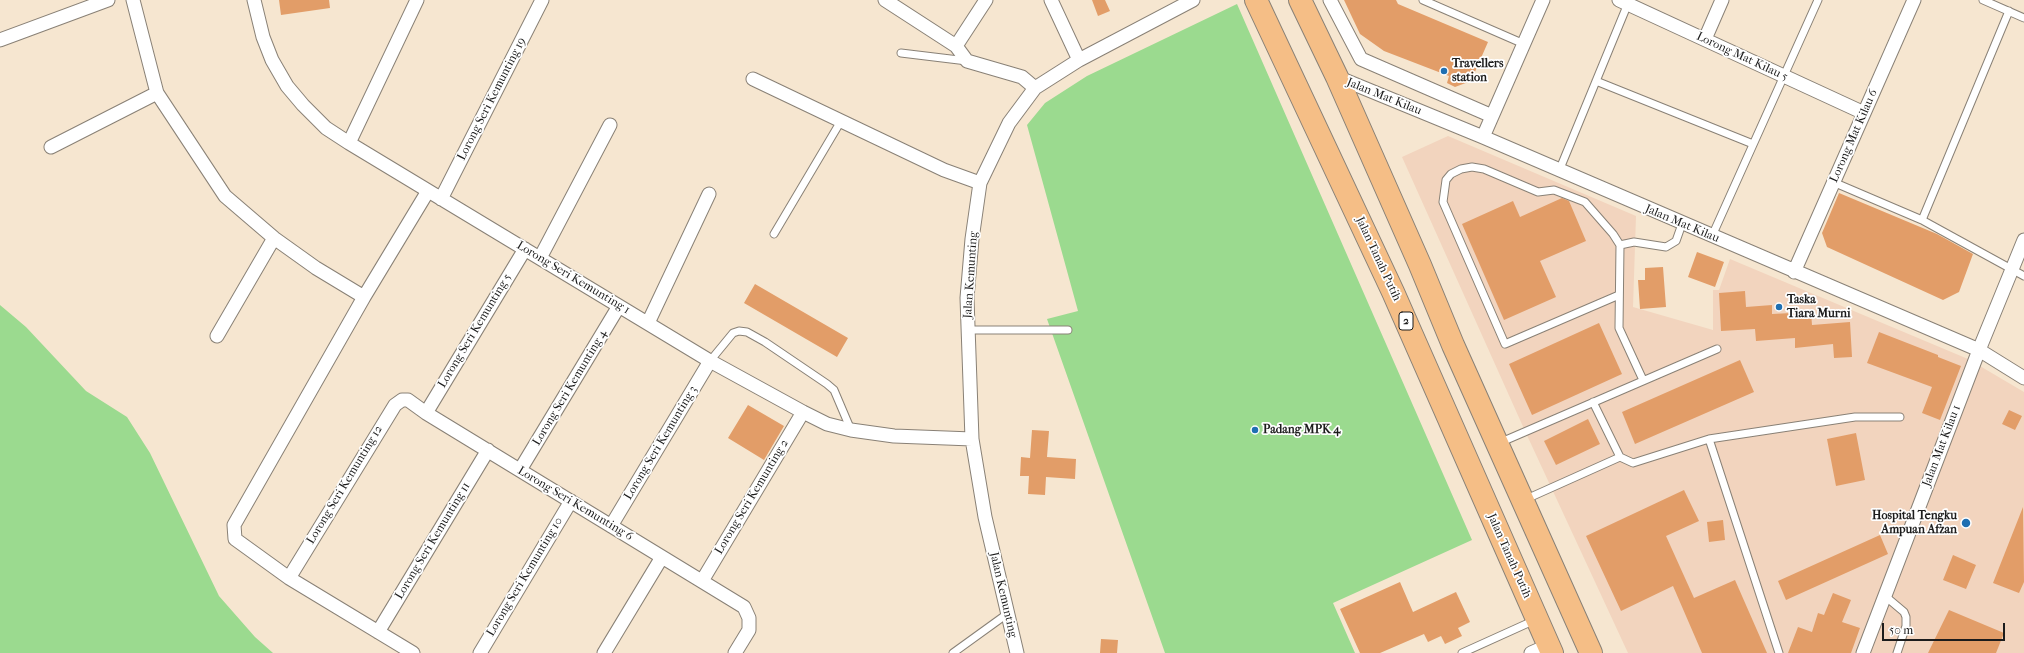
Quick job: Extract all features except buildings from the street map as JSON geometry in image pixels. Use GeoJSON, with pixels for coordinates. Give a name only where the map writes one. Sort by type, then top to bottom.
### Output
{"type":"FeatureCollection","features":[{"type":"Feature","properties":{"kind":"highway","name":"Jalan Tanah Putih"},"geometry":{"type":"LineString","coordinates":[[1256,0],[1393,292],[1537,620],[1544,650]]}},
{"type":"Feature","properties":{"kind":"highway"},"geometry":{"type":"LineString","coordinates":[[1300,0],[1337,77],[1522,500],[1591,653]]}},
{"type":"Feature","properties":{"kind":"street"},"geometry":{"type":"LineString","coordinates":[[0,40],[108,0]]}},
{"type":"Feature","properties":{"kind":"street"},"geometry":{"type":"LineString","coordinates":[[133,0],[157,93],[225,196],[274,238],[316,268],[364,297]]}},
{"type":"Feature","properties":{"kind":"street","name":"Lorong Seri Kemunting 1"},"geometry":{"type":"LineString","coordinates":[[254,0],[263,38],[272,60],[287,86],[303,105],[326,128],[348,143],[710,361],[827,424],[851,430],[894,436],[972,439]]}},
{"type":"Feature","properties":{"kind":"street"},"geometry":{"type":"LineString","coordinates":[[348,143],[417,0]]}},
{"type":"Feature","properties":{"kind":"street","name":"Lorong Seri Kemunting 19"},"geometry":{"type":"LineString","coordinates":[[442,199],[542,0]]}},
{"type":"Feature","properties":{"kind":"street"},"geometry":{"type":"LineString","coordinates":[[885,0],[956,46],[967,61],[1022,77],[1035,88]]}},
{"type":"Feature","properties":{"kind":"street"},"geometry":{"type":"LineString","coordinates":[[956,46],[986,0]]}},
{"type":"Feature","properties":{"kind":"street"},"geometry":{"type":"LineString","coordinates":[[1051,0],[1079,60]]}},
{"type":"Feature","properties":{"kind":"street","name":"Jalan Kemunting"},"geometry":{"type":"LineString","coordinates":[[1017,653],[985,517],[972,439],[967,298],[972,239],[980,183],[1009,123],[1035,88],[1079,60],[1193,0]]}},
{"type":"Feature","properties":{"kind":"street"},"geometry":{"type":"LineString","coordinates":[[1330,0],[1361,59],[1492,116]]}},
{"type":"Feature","properties":{"kind":"street"},"geometry":{"type":"LineString","coordinates":[[1483,137],[1543,0]]}},
{"type":"Feature","properties":{"kind":"street"},"geometry":{"type":"LineString","coordinates":[[1704,39],[1722,0]]}},
{"type":"Feature","properties":{"kind":"street","name":"Lorong Mat Kilau 6"},"geometry":{"type":"LineString","coordinates":[[1794,272],[1914,0]]}},
{"type":"Feature","properties":{"kind":"street","name":"Lorong Mat Kilau 5"},"geometry":{"type":"LineString","coordinates":[[1626,1],[1864,113]]}},
{"type":"Feature","properties":{"kind":"street","name":"Jalan Mat Kilau"},"geometry":{"type":"LineString","coordinates":[[1337,77],[1483,137],[1682,224],[1979,350],[2024,378]]}},
{"type":"Feature","properties":{"kind":"street"},"geometry":{"type":"LineString","coordinates":[[753,79],[944,170],[980,183]]}},
{"type":"Feature","properties":{"kind":"street"},"geometry":{"type":"LineString","coordinates":[[51,147],[157,93]]}},
{"type":"Feature","properties":{"kind":"street"},"geometry":{"type":"LineString","coordinates":[[540,258],[610,125]]}},
{"type":"Feature","properties":{"kind":"street"},"geometry":{"type":"LineString","coordinates":[[413,653],[289,578],[235,539],[234,525],[364,297],[428,191]]}},
{"type":"Feature","properties":{"kind":"street"},"geometry":{"type":"LineString","coordinates":[[648,323],[709,194]]}},
{"type":"Feature","properties":{"kind":"street"},"geometry":{"type":"LineString","coordinates":[[217,336],[274,238]]}},
{"type":"Feature","properties":{"kind":"street","name":"Jalan Mat Kilau 1"},"geometry":{"type":"LineString","coordinates":[[1863,653],[1979,350],[2024,240]]}},
{"type":"Feature","properties":{"kind":"street","name":"Lorong Seri Kemunting 5"},"geometry":{"type":"LineString","coordinates":[[426,413],[525,249]]}},
{"type":"Feature","properties":{"kind":"street","name":"Lorong Seri Kemunting 4"},"geometry":{"type":"LineString","coordinates":[[520,470],[619,306]]}},
{"type":"Feature","properties":{"kind":"street","name":"Lorong Seri Kemunting 3"},"geometry":{"type":"LineString","coordinates":[[611,526],[710,361]]}},
{"type":"Feature","properties":{"kind":"street","name":"Lorong Seri Kemunting 12"},"geometry":{"type":"LineString","coordinates":[[289,578],[395,405],[402,400],[408,400]]}},
{"type":"Feature","properties":{"kind":"street","name":"Lorong Seri Kemunting 6"},"geometry":{"type":"LineString","coordinates":[[408,400],[426,413],[744,607],[749,618],[749,630],[735,653]]}},
{"type":"Feature","properties":{"kind":"street","name":"Lorong Seri Kemunting 2"},"geometry":{"type":"LineString","coordinates":[[702,581],[803,412]]}},
{"type":"Feature","properties":{"kind":"street","name":"Lorong Seri Kemunting 11"},"geometry":{"type":"LineString","coordinates":[[378,632],[488,450]]}},
{"type":"Feature","properties":{"kind":"street","name":"Lorong Seri Kemunting 10"},"geometry":{"type":"LineString","coordinates":[[480,653],[571,501]]}},
{"type":"Feature","properties":{"kind":"street"},"geometry":{"type":"LineString","coordinates":[[604,653],[662,557]]}},
{"type":"Feature","properties":{"kind":"lane"},"geometry":{"type":"LineString","coordinates":[[1423,0],[1524,44]]}},
{"type":"Feature","properties":{"kind":"lane"},"geometry":{"type":"LineString","coordinates":[[1712,236],[1818,0]]}},
{"type":"Feature","properties":{"kind":"lane"},"geometry":{"type":"LineString","coordinates":[[1983,0],[2024,18]]}},
{"type":"Feature","properties":{"kind":"lane"},"geometry":{"type":"LineString","coordinates":[[1559,171],[1596,81],[1626,1]]}},
{"type":"Feature","properties":{"kind":"lane"},"geometry":{"type":"LineString","coordinates":[[1922,220],[2009,11]]}},
{"type":"Feature","properties":{"kind":"lane"},"geometry":{"type":"LineString","coordinates":[[901,53],[967,61]]}},
{"type":"Feature","properties":{"kind":"lane"},"geometry":{"type":"LineString","coordinates":[[1596,81],[1753,144]]}},
{"type":"Feature","properties":{"kind":"lane"},"geometry":{"type":"LineString","coordinates":[[774,234],[841,120]]}},
{"type":"Feature","properties":{"kind":"lane"},"geometry":{"type":"LineString","coordinates":[[1619,295],[1505,344],[1443,202],[1446,180],[1451,174],[1461,169],[1472,167],[1484,168],[1538,192],[1554,190],[1585,202],[1613,234],[1620,245],[1619,328],[1643,380]]}},
{"type":"Feature","properties":{"kind":"lane"},"geometry":{"type":"LineString","coordinates":[[1833,182],[1922,220],[2024,276]]}},
{"type":"Feature","properties":{"kind":"lane"},"geometry":{"type":"LineString","coordinates":[[1620,245],[1634,242],[1666,247],[1676,241],[1682,224]]}},
{"type":"Feature","properties":{"kind":"lane"},"geometry":{"type":"LineString","coordinates":[[968,330],[1068,330]]}},
{"type":"Feature","properties":{"kind":"lane"},"geometry":{"type":"LineString","coordinates":[[710,361],[733,333],[739,331],[747,332],[765,342],[834,390],[851,430]]}},
{"type":"Feature","properties":{"kind":"lane"},"geometry":{"type":"LineString","coordinates":[[1497,443],[1717,349]]}},
{"type":"Feature","properties":{"kind":"lane"},"geometry":{"type":"LineString","coordinates":[[1593,402],[1620,457],[1633,463],[1710,439],[1855,417],[1900,417]]}},
{"type":"Feature","properties":{"kind":"lane"},"geometry":{"type":"LineString","coordinates":[[1710,439],[1779,653]]}},
{"type":"Feature","properties":{"kind":"lane"},"geometry":{"type":"LineString","coordinates":[[1522,500],[1620,457]]}},
{"type":"Feature","properties":{"kind":"lane"},"geometry":{"type":"LineString","coordinates":[[1885,596],[1904,612],[1906,617],[1906,626],[1897,653]]}},
{"type":"Feature","properties":{"kind":"lane"},"geometry":{"type":"LineString","coordinates":[[953,653],[1007,614]]}},
{"type":"Feature","properties":{"kind":"lane"},"geometry":{"type":"LineString","coordinates":[[1462,653],[1537,620]]}},
{"type":"Feature","properties":{"kind":"shaded area"},"geometry":{"type":"Polygon","coordinates":[[[1448,136],[1636,216],[1633,307],[1713,330],[1713,290],[1719,290],[1730,259],[1968,359],[2024,392],[2024,653],[1628,653],[1525,431],[1402,157],[1448,136]]]}},
{"type":"Feature","properties":{"kind":"green space","name":"Padang MPK 4"},"geometry":{"type":"Polygon","coordinates":[[[1237,4],[1472,540],[1333,603],[1355,653],[1165,653],[1047,319],[1078,311],[1027,125],[1045,103],[1087,76],[1237,4]]]}},
{"type":"Feature","properties":{"kind":"green space"},"geometry":{"type":"Polygon","coordinates":[[[0,305],[26,327],[86,391],[127,417],[150,453],[219,596],[255,637],[273,653],[0,653],[0,305]]]}},
{"type":"Feature","properties":{"kind":"place","name":"Travellers station"},"geometry":{"type":"Point","coordinates":[1444,71]}},
{"type":"Feature","properties":{"kind":"place","name":"Taska Tiara Murni"},"geometry":{"type":"Point","coordinates":[1779,307]}},
{"type":"Feature","properties":{"kind":"place","name":"Padang MPK 4"},"geometry":{"type":"Point","coordinates":[1255,430]}},
{"type":"Feature","properties":{"kind":"place","name":"Hospital Tengku Ampuan Afzan"},"geometry":{"type":"Point","coordinates":[1966,523]}}]}
